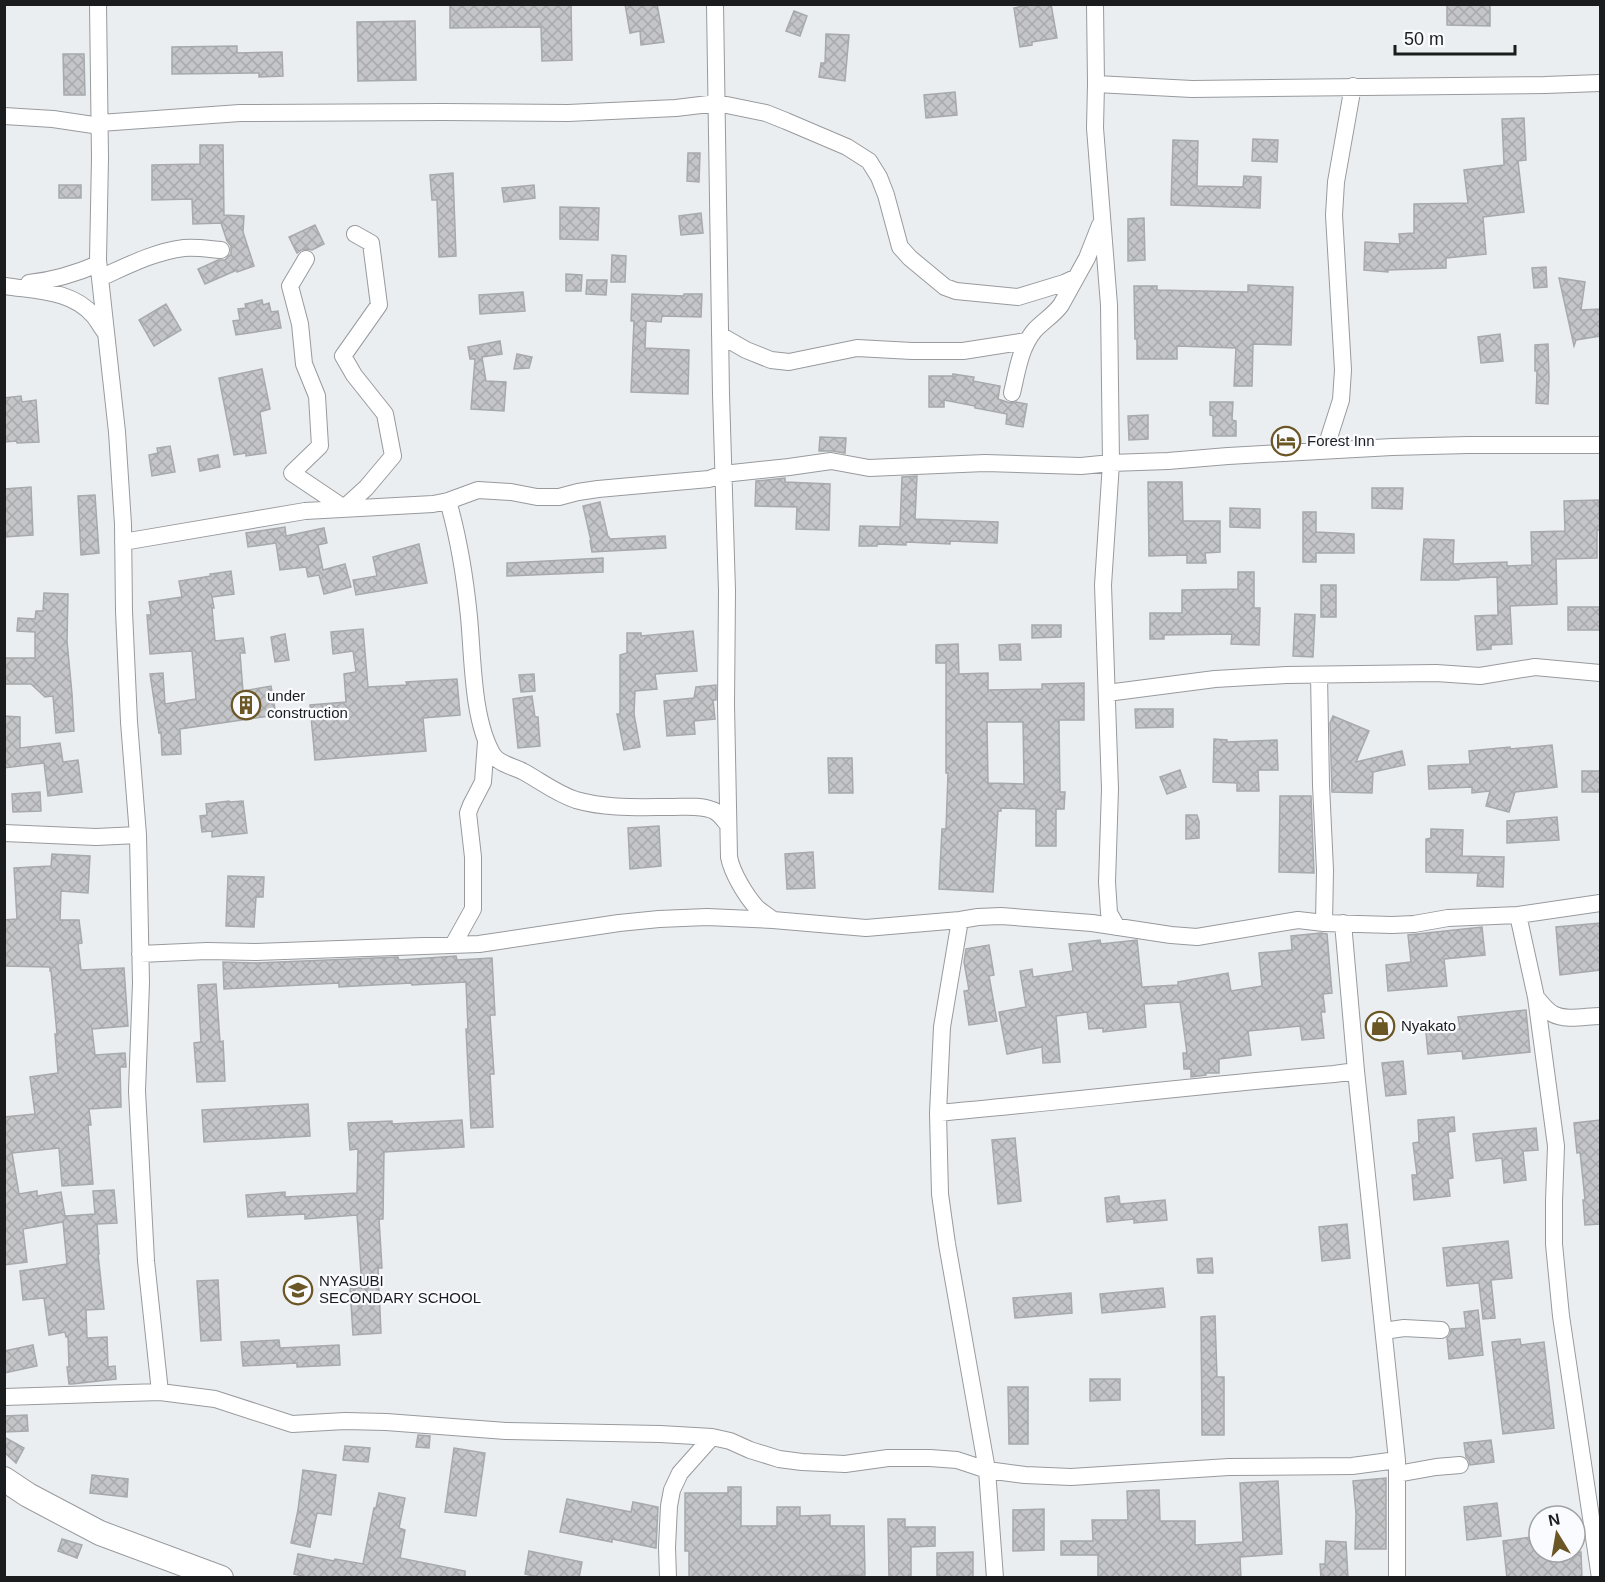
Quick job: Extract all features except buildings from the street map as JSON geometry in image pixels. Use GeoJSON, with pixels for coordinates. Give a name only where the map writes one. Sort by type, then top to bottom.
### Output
{"type":"FeatureCollection","features":[{"type":"Feature","properties":{"kind":"street"},"geometry":{"type":"LineString","coordinates":[[98,4],[99,271],[117,432],[123,542],[129,711],[138,835],[140,954],[137,1091],[139,1138],[146,1261],[160,1392]]}},
{"type":"Feature","properties":{"kind":"street"},"geometry":{"type":"LineString","coordinates":[[716,4],[720,335],[727,591],[726,704],[729,857],[736,878],[757,908],[773,920]]}},
{"type":"Feature","properties":{"kind":"street"},"geometry":{"type":"LineString","coordinates":[[1095,4],[1095,128],[1109,306],[1111,463],[1103,585],[1110,789],[1107,882],[1109,913],[1117,927]]}},
{"type":"Feature","properties":{"kind":"street"},"geometry":{"type":"LineString","coordinates":[[1096,84],[1192,88],[1600,83]]}},
{"type":"Feature","properties":{"kind":"street"},"geometry":{"type":"LineString","coordinates":[[1325,450],[1341,400],[1343,370],[1334,215],[1336,182],[1353,86]]}},
{"type":"Feature","properties":{"kind":"street"},"geometry":{"type":"LineString","coordinates":[[4,116],[100,124],[240,113],[568,113],[676,108],[717,103],[766,113],[847,147],[869,161],[886,195],[900,247],[945,287],[956,291],[1018,297],[1075,278]]}},
{"type":"Feature","properties":{"kind":"street"},"geometry":{"type":"LineString","coordinates":[[1012,393],[1027,341],[1036,329],[1057,310],[1087,258],[1102,219]]}},
{"type":"Feature","properties":{"kind":"street"},"geometry":{"type":"LineString","coordinates":[[344,508],[366,488],[393,456],[384,414],[354,375],[343,356],[379,305],[371,243],[355,234]]}},
{"type":"Feature","properties":{"kind":"street"},"geometry":{"type":"LineString","coordinates":[[5,286],[99,271],[159,253],[185,248],[221,250]]}},
{"type":"Feature","properties":{"kind":"street"},"geometry":{"type":"LineString","coordinates":[[306,259],[290,286],[300,324],[304,364],[317,396],[320,446],[292,473],[344,508]]}},
{"type":"Feature","properties":{"kind":"street"},"geometry":{"type":"LineString","coordinates":[[5,286],[66,296],[89,312],[106,334]]}},
{"type":"Feature","properties":{"kind":"street"},"geometry":{"type":"LineString","coordinates":[[720,335],[746,350],[771,360],[789,362],[857,348],[963,351],[1027,341]]}},
{"type":"Feature","properties":{"kind":"street"},"geometry":{"type":"LineString","coordinates":[[123,542],[305,512],[433,504],[478,490],[511,492],[537,497],[559,497],[598,489],[709,479],[723,474],[789,468],[831,461],[870,468],[985,463],[1058,466],[1325,450],[1467,445],[1600,445]]}},
{"type":"Feature","properties":{"kind":"street"},"geometry":{"type":"LineString","coordinates":[[448,501],[463,565],[479,716],[486,741],[496,759],[523,771],[559,793],[577,800],[629,807],[711,809],[728,825]]}},
{"type":"Feature","properties":{"kind":"street"},"geometry":{"type":"LineString","coordinates":[[1107,693],[1215,679],[1286,675],[1437,673],[1480,676],[1534,667],[1600,673]]}},
{"type":"Feature","properties":{"kind":"street"},"geometry":{"type":"LineString","coordinates":[[1319,675],[1325,870],[1324,923]]}},
{"type":"Feature","properties":{"kind":"street"},"geometry":{"type":"LineString","coordinates":[[453,945],[473,909],[473,857],[468,813],[483,782],[486,741]]}},
{"type":"Feature","properties":{"kind":"street"},"geometry":{"type":"LineString","coordinates":[[4,833],[96,837],[138,835]]}},
{"type":"Feature","properties":{"kind":"street"},"geometry":{"type":"LineString","coordinates":[[140,954],[494,943],[659,919],[708,917],[866,928],[1002,916],[1048,919],[1197,937],[1298,920],[1324,923],[1414,924],[1448,918],[1518,915],[1600,903]]}},
{"type":"Feature","properties":{"kind":"street"},"geometry":{"type":"LineString","coordinates":[[1518,915],[1536,997],[1556,1146],[1554,1244],[1561,1316],[1600,1578]]}},
{"type":"Feature","properties":{"kind":"street"},"geometry":{"type":"LineString","coordinates":[[960,920],[942,1027],[938,1113],[940,1194],[987,1470],[995,1578]]}},
{"type":"Feature","properties":{"kind":"street"},"geometry":{"type":"LineString","coordinates":[[1343,923],[1397,1467],[1397,1578]]}},
{"type":"Feature","properties":{"kind":"street"},"geometry":{"type":"LineString","coordinates":[[1536,997],[1547,1010],[1555,1015],[1600,1016]]}},
{"type":"Feature","properties":{"kind":"street"},"geometry":{"type":"LineString","coordinates":[[938,1113],[1356,1071]]}},
{"type":"Feature","properties":{"kind":"street"},"geometry":{"type":"LineString","coordinates":[[1384,1331],[1404,1328],[1442,1330]]}},
{"type":"Feature","properties":{"kind":"street"},"geometry":{"type":"LineString","coordinates":[[4,1397],[160,1392],[215,1399],[292,1424],[345,1421],[386,1422],[506,1431],[712,1437],[779,1458],[802,1462],[845,1464],[888,1458],[930,1458],[957,1460],[987,1470],[1025,1475],[1071,1477],[1229,1467],[1460,1465]]}},
{"type":"Feature","properties":{"kind":"street"},"geometry":{"type":"LineString","coordinates":[[668,1578],[667,1537],[672,1490],[680,1473],[712,1437]]}},
{"type":"Feature","properties":{"kind":"street"},"geometry":{"type":"LineString","coordinates":[[4,1479],[28,1495],[174,1569],[221,1578]]}},
{"type":"Feature","properties":{"kind":"place","name":"Forest Inn"},"geometry":{"type":"Point","coordinates":[1286,441]}},
{"type":"Feature","properties":{"kind":"place","name":"under construction"},"geometry":{"type":"Point","coordinates":[246,705]}},
{"type":"Feature","properties":{"kind":"place","name":"Nyakato"},"geometry":{"type":"Point","coordinates":[1380,1026]}},
{"type":"Feature","properties":{"kind":"place","name":"NYASUBI SECONDARY SCHOOL"},"geometry":{"type":"Point","coordinates":[298,1290]}}]}
